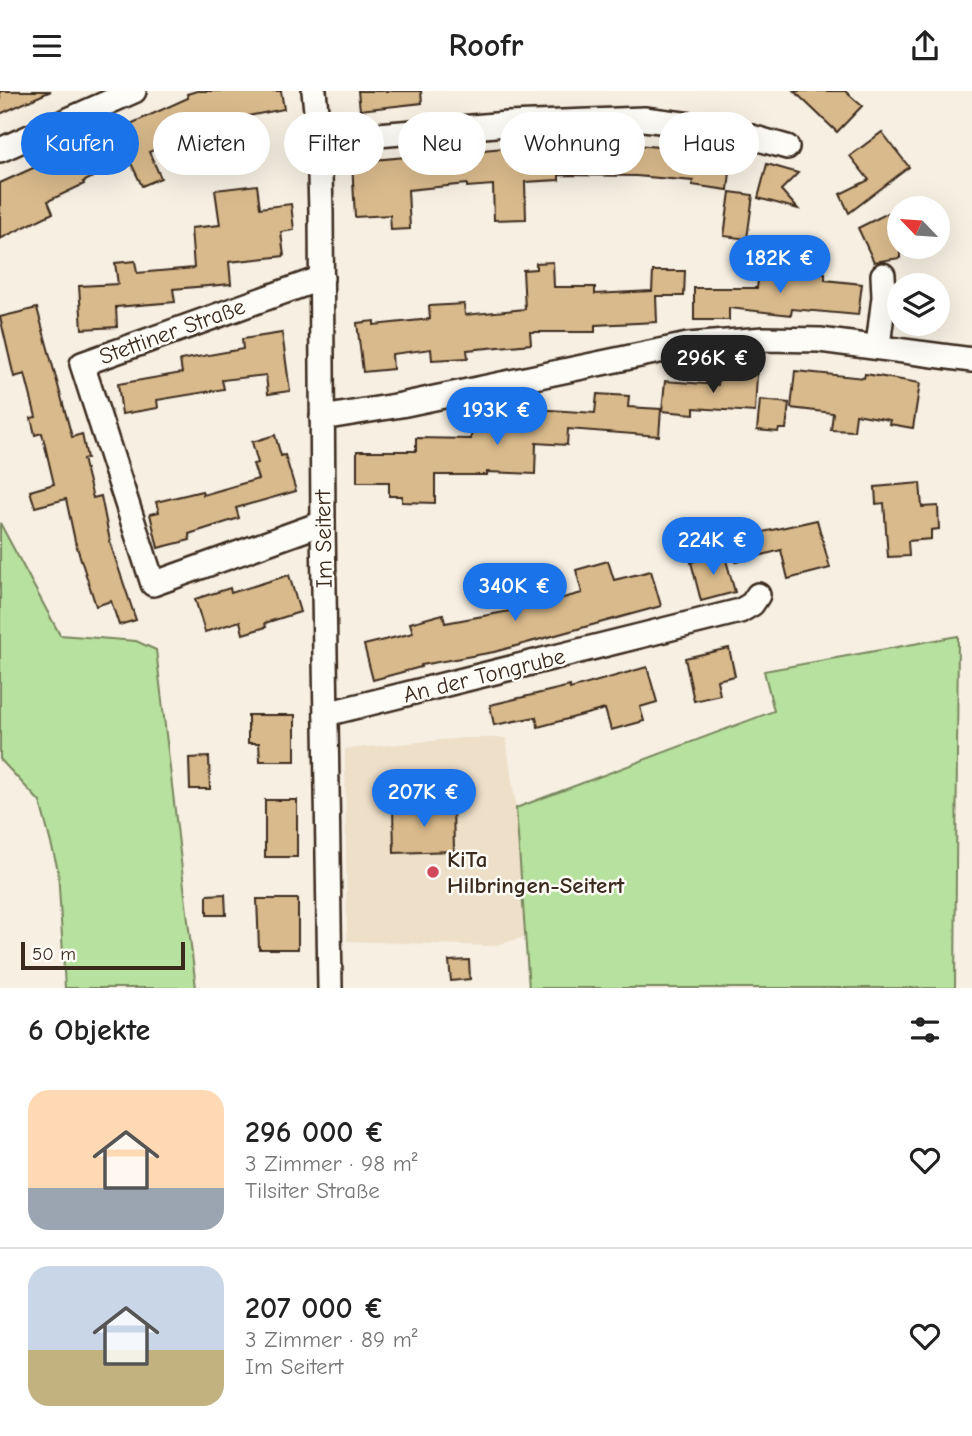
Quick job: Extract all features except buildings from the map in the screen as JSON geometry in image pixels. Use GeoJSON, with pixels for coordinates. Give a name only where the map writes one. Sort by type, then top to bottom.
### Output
{"type":"FeatureCollection","features":[{"type":"Feature","properties":{"kind":"street"},"geometry":{"type":"LineString","coordinates":[[0,150],[134,91]]}},
{"type":"Feature","properties":{"kind":"street","name":"Im Seitert"},"geometry":{"type":"LineString","coordinates":[[314,91],[316,112]]}},
{"type":"Feature","properties":{"kind":"street"},"geometry":{"type":"LineString","coordinates":[[384,134],[507,124],[644,119],[723,129],[787,147]]}},
{"type":"Feature","properties":{"kind":"street","name":"Im Seitert"},"geometry":{"type":"LineString","coordinates":[[320,175],[330,988]]}},
{"type":"Feature","properties":{"kind":"street"},"geometry":{"type":"LineString","coordinates":[[878,346],[884,296],[883,275]]}},
{"type":"Feature","properties":{"kind":"street","name":"Stettiner Straße"},"geometry":{"type":"LineString","coordinates":[[322,278],[82,364],[153,584],[323,523]]}},
{"type":"Feature","properties":{"kind":"street"},"geometry":{"type":"LineString","coordinates":[[322,418],[401,405],[688,345],[764,339],[820,340],[972,359]]}},
{"type":"Feature","properties":{"kind":"street","name":"An der Tongrube"},"geometry":{"type":"LineString","coordinates":[[326,714],[740,611],[752,604],[758,596]]}},
{"type":"Feature","properties":{"kind":"shaded area","name":"KiTa Hilbringen-Seitert"},"geometry":{"type":"Polygon","coordinates":[[[463,738],[506,738],[516,808],[525,937],[492,946],[347,941],[345,749],[463,738]]]}},
{"type":"Feature","properties":{"kind":"green space"},"geometry":{"type":"Polygon","coordinates":[[[0,523],[60,635],[136,641],[156,650],[196,988],[65,988],[58,870],[40,802],[0,759],[0,523]]]}},
{"type":"Feature","properties":{"kind":"green space"},"geometry":{"type":"Polygon","coordinates":[[[958,636],[955,988],[529,988],[516,808],[774,711],[764,671],[958,636]]]}},
{"type":"Feature","properties":{"kind":"place","name":"KiTa Hilbringen-Seitert"},"geometry":{"type":"Point","coordinates":[433,872]}}]}
